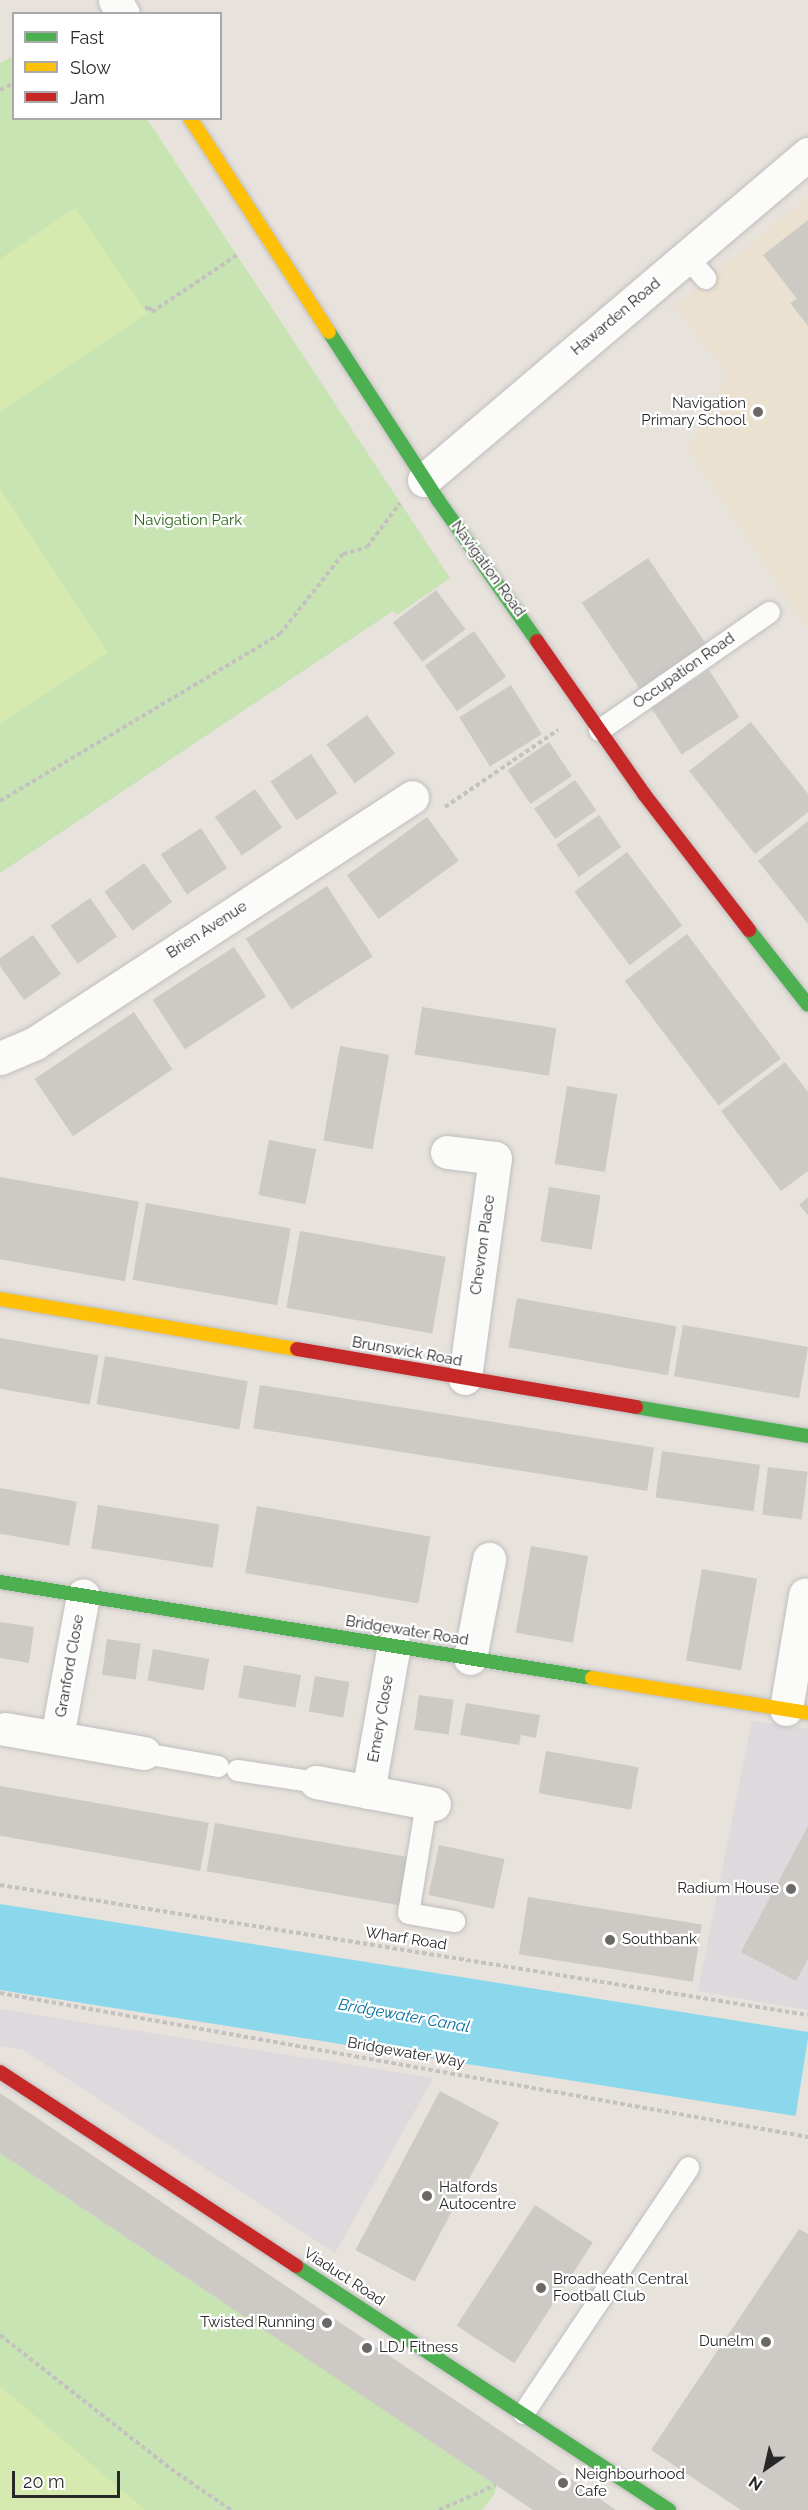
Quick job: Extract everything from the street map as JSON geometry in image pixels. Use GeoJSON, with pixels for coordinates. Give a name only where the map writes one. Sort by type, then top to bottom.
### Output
{"type":"FeatureCollection","features":[{"type":"Feature","properties":{"kind":"street","name":"Navigation Road"},"geometry":{"type":"LineString","coordinates":[[191,120],[424,480],[599,730],[808,1005]]}},
{"type":"Feature","properties":{"kind":"street","name":"Hawarden Road"},"geometry":{"type":"LineString","coordinates":[[424,480],[696,267],[808,154]]}},
{"type":"Feature","properties":{"kind":"street","name":"Brien Avenue"},"geometry":{"type":"LineString","coordinates":[[0,1058],[35,1042],[412,797]]}},
{"type":"Feature","properties":{"kind":"street","name":"Chevron Place"},"geometry":{"type":"LineString","coordinates":[[447,1152],[495,1158],[465,1378]]}},
{"type":"Feature","properties":{"kind":"street","name":"Brunswick Road"},"geometry":{"type":"LineString","coordinates":[[0,1299],[808,1436]]}},
{"type":"Feature","properties":{"kind":"street"},"geometry":{"type":"LineString","coordinates":[[470,1658],[489,1559]]}},
{"type":"Feature","properties":{"kind":"street","name":"Bridgewater Road"},"geometry":{"type":"LineString","coordinates":[[0,1582],[797,1711]]}},
{"type":"Feature","properties":{"kind":"street","name":"Granford Close"},"geometry":{"type":"LineString","coordinates":[[57,1737],[82,1595]]}},
{"type":"Feature","properties":{"kind":"street"},"geometry":{"type":"LineString","coordinates":[[797,1711],[805,1595]]}},
{"type":"Feature","properties":{"kind":"street","name":"Emery Close"},"geometry":{"type":"LineString","coordinates":[[368,1792],[394,1645]]}},
{"type":"Feature","properties":{"kind":"street","name":"Granford Close"},"geometry":{"type":"LineString","coordinates":[[3,1728],[144,1753]]}},
{"type":"Feature","properties":{"kind":"street"},"geometry":{"type":"LineString","coordinates":[[316,1782],[430,1803]]}},
{"type":"Feature","properties":{"kind":"street","name":"Viaduct Road"},"geometry":{"type":"LineString","coordinates":[[0,2072],[669,2510]]}},
{"type":"Feature","properties":{"kind":"lane","name":"Occupation Road"},"geometry":{"type":"LineString","coordinates":[[599,730],[769,612]]}},
{"type":"Feature","properties":{"kind":"lane"},"geometry":{"type":"LineString","coordinates":[[144,1753],[316,1782]]}},
{"type":"Feature","properties":{"kind":"lane"},"geometry":{"type":"LineString","coordinates":[[430,1803],[408,1913],[454,1921]]}},
{"type":"Feature","properties":{"kind":"lane"},"geometry":{"type":"LineString","coordinates":[[523,2413],[688,2167]]}},
{"type":"Feature","properties":{"kind":"path"},"geometry":{"type":"LineString","coordinates":[[145,309],[149,307],[152,312],[267,234]]}},
{"type":"Feature","properties":{"kind":"path"},"geometry":{"type":"LineString","coordinates":[[0,801],[280,634],[344,554],[367,547],[394,508],[424,480]]}},
{"type":"Feature","properties":{"kind":"path"},"geometry":{"type":"LineString","coordinates":[[412,797],[441,810],[586,711]]}},
{"type":"Feature","properties":{"kind":"path","name":"Wharf Road"},"geometry":{"type":"LineString","coordinates":[[0,1886],[808,2015]]}},
{"type":"Feature","properties":{"kind":"path","name":"Bridgewater Way"},"geometry":{"type":"LineString","coordinates":[[0,1993],[808,2137]]}},
{"type":"Feature","properties":{"kind":"path"},"geometry":{"type":"LineString","coordinates":[[0,2334],[171,2469],[231,2510]]}},
{"type":"Feature","properties":{"kind":"path"},"geometry":{"type":"LineString","coordinates":[[439,2510],[496,2485]]}},
{"type":"Feature","properties":{"kind":"shaded area","name":"Navigation Primary School"},"geometry":{"type":"Polygon","coordinates":[[[808,197],[808,629],[688,450],[728,374],[674,307],[808,197]]]}},
{"type":"Feature","properties":{"kind":"shaded area"},"geometry":{"type":"Polygon","coordinates":[[[752,1721],[808,1729],[808,2010],[698,1991],[752,1721]]]}},
{"type":"Feature","properties":{"kind":"shaded area"},"geometry":{"type":"Polygon","coordinates":[[[0,2009],[433,2078],[335,2253],[23,2050],[0,2046],[0,2009]]]}},
{"type":"Feature","properties":{"kind":"green space","name":"Navigation Park"},"geometry":{"type":"Polygon","coordinates":[[[12,57],[12,120],[148,120],[450,578],[397,615],[393,611],[0,873],[0,63],[12,57]]]}},
{"type":"Feature","properties":{"kind":"green space"},"geometry":{"type":"Polygon","coordinates":[[[75,208],[147,313],[0,412],[0,259],[75,208]]]}},
{"type":"Feature","properties":{"kind":"green space"},"geometry":{"type":"Polygon","coordinates":[[[0,488],[108,653],[0,723],[0,488]]]}},
{"type":"Feature","properties":{"kind":"green space"},"geometry":{"type":"Polygon","coordinates":[[[0,2153],[496,2485],[494,2495],[482,2510],[0,2510],[0,2153]]]}},
{"type":"Feature","properties":{"kind":"green space"},"geometry":{"type":"Polygon","coordinates":[[[0,2386],[145,2510],[0,2510],[0,2386]]]}},
{"type":"Feature","properties":{"kind":"water","name":"Bridgewater Canal"},"geometry":{"type":"Polygon","coordinates":[[[0,1904],[808,2032],[796,2116],[0,1990],[0,1904]]]}},
{"type":"Feature","properties":{"kind":"building"},"geometry":{"type":"Polygon","coordinates":[[[808,220],[808,326],[790,303],[797,299],[763,255],[808,220]]]}},
{"type":"Feature","properties":{"kind":"building"},"geometry":{"type":"Polygon","coordinates":[[[648,558],[707,645],[640,690],[582,603],[648,558]]]}},
{"type":"Feature","properties":{"kind":"building"},"geometry":{"type":"Polygon","coordinates":[[[436,590],[465,629],[422,662],[393,622],[436,590]]]}},
{"type":"Feature","properties":{"kind":"building"},"geometry":{"type":"Polygon","coordinates":[[[474,631],[506,677],[457,711],[425,665],[474,631]]]}},
{"type":"Feature","properties":{"kind":"building"},"geometry":{"type":"Polygon","coordinates":[[[709,670],[739,717],[682,755],[651,708],[709,670]]]}},
{"type":"Feature","properties":{"kind":"building"},"geometry":{"type":"Polygon","coordinates":[[[511,685],[542,734],[490,767],[459,717],[511,685]]]}},
{"type":"Feature","properties":{"kind":"building"},"geometry":{"type":"Polygon","coordinates":[[[367,715],[395,754],[355,783],[327,744],[367,715]]]}},
{"type":"Feature","properties":{"kind":"building"},"geometry":{"type":"Polygon","coordinates":[[[751,722],[808,794],[808,812],[755,854],[689,771],[751,722]]]}},
{"type":"Feature","properties":{"kind":"building"},"geometry":{"type":"Polygon","coordinates":[[[549,742],[572,776],[530,804],[508,770],[549,742]]]}},
{"type":"Feature","properties":{"kind":"building"},"geometry":{"type":"Polygon","coordinates":[[[311,754],[337,793],[297,820],[270,781],[311,754]]]}},
{"type":"Feature","properties":{"kind":"building"},"geometry":{"type":"Polygon","coordinates":[[[575,780],[596,810],[555,839],[534,809],[575,780]]]}},
{"type":"Feature","properties":{"kind":"building"},"geometry":{"type":"Polygon","coordinates":[[[255,789],[282,828],[242,856],[215,817],[255,789]]]}},
{"type":"Feature","properties":{"kind":"building"},"geometry":{"type":"Polygon","coordinates":[[[599,815],[621,847],[579,877],[556,845],[599,815]]]}},
{"type":"Feature","properties":{"kind":"building"},"geometry":{"type":"Polygon","coordinates":[[[427,817],[459,861],[379,919],[347,875],[427,817]]]}},
{"type":"Feature","properties":{"kind":"building"},"geometry":{"type":"Polygon","coordinates":[[[808,821],[808,924],[758,861],[808,821]]]}},
{"type":"Feature","properties":{"kind":"building"},"geometry":{"type":"Polygon","coordinates":[[[201,828],[227,868],[187,894],[161,854],[201,828]]]}},
{"type":"Feature","properties":{"kind":"building"},"geometry":{"type":"Polygon","coordinates":[[[627,852],[682,925],[630,965],[574,892],[627,852]]]}},
{"type":"Feature","properties":{"kind":"building"},"geometry":{"type":"Polygon","coordinates":[[[144,863],[172,902],[133,931],[104,892],[144,863]]]}},
{"type":"Feature","properties":{"kind":"building"},"geometry":{"type":"Polygon","coordinates":[[[327,886],[373,956],[291,1009],[246,939],[327,886]]]}},
{"type":"Feature","properties":{"kind":"building"},"geometry":{"type":"Polygon","coordinates":[[[90,898],[117,937],[78,964],[51,926],[90,898]]]}},
{"type":"Feature","properties":{"kind":"building"},"geometry":{"type":"Polygon","coordinates":[[[687,934],[781,1059],[719,1106],[625,981],[687,934]]]}},
{"type":"Feature","properties":{"kind":"building"},"geometry":{"type":"Polygon","coordinates":[[[33,935],[61,974],[24,1000],[0,966],[0,958],[33,935]]]}},
{"type":"Feature","properties":{"kind":"building"},"geometry":{"type":"Polygon","coordinates":[[[234,947],[266,996],[185,1049],[153,1000],[234,947]]]}},
{"type":"Feature","properties":{"kind":"building"},"geometry":{"type":"Polygon","coordinates":[[[422,1007],[556,1028],[549,1076],[414,1054],[422,1007]]]}},
{"type":"Feature","properties":{"kind":"building"},"geometry":{"type":"Polygon","coordinates":[[[134,1012],[173,1069],[73,1136],[35,1079],[134,1012]]]}},
{"type":"Feature","properties":{"kind":"building"},"geometry":{"type":"Polygon","coordinates":[[[340,1046],[389,1055],[373,1149],[323,1141],[340,1046]]]}},
{"type":"Feature","properties":{"kind":"building"},"geometry":{"type":"Polygon","coordinates":[[[785,1062],[808,1092],[808,1171],[781,1191],[721,1111],[785,1062]]]}},
{"type":"Feature","properties":{"kind":"building"},"geometry":{"type":"Polygon","coordinates":[[[567,1086],[617,1094],[605,1172],[555,1164],[567,1086]]]}},
{"type":"Feature","properties":{"kind":"building"},"geometry":{"type":"Polygon","coordinates":[[[269,1140],[316,1149],[305,1204],[258,1195],[269,1140]]]}},
{"type":"Feature","properties":{"kind":"building"},"geometry":{"type":"Polygon","coordinates":[[[0,1177],[139,1201],[125,1281],[0,1259],[0,1177]]]}},
{"type":"Feature","properties":{"kind":"building"},"geometry":{"type":"Polygon","coordinates":[[[549,1187],[600,1195],[592,1249],[540,1241],[549,1187]]]}},
{"type":"Feature","properties":{"kind":"building"},"geometry":{"type":"Polygon","coordinates":[[[808,1197],[808,1215],[799,1205],[808,1197]]]}},
{"type":"Feature","properties":{"kind":"building"},"geometry":{"type":"Polygon","coordinates":[[[146,1203],[291,1229],[277,1305],[132,1280],[146,1203]]]}},
{"type":"Feature","properties":{"kind":"building"},"geometry":{"type":"Polygon","coordinates":[[[300,1231],[446,1257],[432,1334],[286,1308],[300,1231]]]}},
{"type":"Feature","properties":{"kind":"building"},"geometry":{"type":"Polygon","coordinates":[[[517,1298],[677,1326],[668,1375],[508,1347],[517,1298]]]}},
{"type":"Feature","properties":{"kind":"building"},"geometry":{"type":"Polygon","coordinates":[[[683,1325],[808,1347],[799,1398],[674,1376],[683,1325]]]}},
{"type":"Feature","properties":{"kind":"building"},"geometry":{"type":"Polygon","coordinates":[[[0,1338],[98,1355],[90,1405],[0,1389],[0,1338]]]}},
{"type":"Feature","properties":{"kind":"building"},"geometry":{"type":"Polygon","coordinates":[[[105,1356],[248,1381],[239,1429],[96,1404],[105,1356]]]}},
{"type":"Feature","properties":{"kind":"building"},"geometry":{"type":"Polygon","coordinates":[[[260,1385],[654,1447],[647,1491],[253,1428],[260,1385]]]}},
{"type":"Feature","properties":{"kind":"building"},"geometry":{"type":"Polygon","coordinates":[[[662,1451],[760,1465],[753,1511],[655,1498],[662,1451]]]}},
{"type":"Feature","properties":{"kind":"building"},"geometry":{"type":"Polygon","coordinates":[[[768,1467],[808,1472],[802,1520],[762,1515],[768,1467]]]}},
{"type":"Feature","properties":{"kind":"building"},"geometry":{"type":"Polygon","coordinates":[[[0,1488],[77,1502],[69,1546],[0,1534],[0,1488]]]}},
{"type":"Feature","properties":{"kind":"building"},"geometry":{"type":"Polygon","coordinates":[[[98,1505],[219,1524],[213,1568],[91,1548],[98,1505]]]}},
{"type":"Feature","properties":{"kind":"building"},"geometry":{"type":"Polygon","coordinates":[[[257,1506],[430,1537],[419,1604],[245,1573],[257,1506]]]}},
{"type":"Feature","properties":{"kind":"building"},"geometry":{"type":"Polygon","coordinates":[[[531,1546],[588,1556],[573,1643],[516,1633],[531,1546]]]}},
{"type":"Feature","properties":{"kind":"building"},"geometry":{"type":"Polygon","coordinates":[[[702,1569],[757,1579],[741,1670],[686,1661],[702,1569]]]}},
{"type":"Feature","properties":{"kind":"building"},"geometry":{"type":"Polygon","coordinates":[[[0,1622],[34,1627],[29,1663],[0,1658],[0,1622]]]}},
{"type":"Feature","properties":{"kind":"building"},"geometry":{"type":"Polygon","coordinates":[[[107,1639],[141,1644],[136,1679],[102,1675],[107,1639]]]}},
{"type":"Feature","properties":{"kind":"building"},"geometry":{"type":"Polygon","coordinates":[[[153,1649],[209,1659],[204,1690],[147,1681],[153,1649]]]}},
{"type":"Feature","properties":{"kind":"building"},"geometry":{"type":"Polygon","coordinates":[[[244,1665],[301,1675],[295,1708],[238,1697],[244,1665]]]}},
{"type":"Feature","properties":{"kind":"building"},"geometry":{"type":"Polygon","coordinates":[[[315,1676],[349,1682],[343,1718],[309,1711],[315,1676]]]}},
{"type":"Feature","properties":{"kind":"building"},"geometry":{"type":"Polygon","coordinates":[[[419,1695],[454,1700],[449,1735],[414,1730],[419,1695]]]}},
{"type":"Feature","properties":{"kind":"building"},"geometry":{"type":"Polygon","coordinates":[[[466,1703],[540,1715],[536,1738],[521,1735],[519,1745],[460,1735],[466,1703]]]}},
{"type":"Feature","properties":{"kind":"building"},"geometry":{"type":"Polygon","coordinates":[[[546,1751],[639,1767],[631,1810],[539,1793],[546,1751]]]}},
{"type":"Feature","properties":{"kind":"building"},"geometry":{"type":"Polygon","coordinates":[[[0,1786],[209,1823],[200,1871],[0,1836],[0,1786]]]}},
{"type":"Feature","properties":{"kind":"building"},"geometry":{"type":"Polygon","coordinates":[[[215,1823],[409,1857],[400,1905],[206,1871],[215,1823]]]}},
{"type":"Feature","properties":{"kind":"building","name":"Radium House"},"geometry":{"type":"Polygon","coordinates":[[[808,1826],[808,1959],[796,1981],[741,1952],[808,1826]]]}},
{"type":"Feature","properties":{"kind":"building"},"geometry":{"type":"Polygon","coordinates":[[[439,1845],[505,1859],[494,1909],[428,1895],[439,1845]]]}},
{"type":"Feature","properties":{"kind":"building","name":"Southbank"},"geometry":{"type":"Polygon","coordinates":[[[528,1897],[702,1925],[693,1982],[519,1954],[528,1897]]]}},
{"type":"Feature","properties":{"kind":"building"},"geometry":{"type":"Polygon","coordinates":[[[440,2091],[499,2122],[415,2281],[355,2250],[440,2091]]]}},
{"type":"Feature","properties":{"kind":"building"},"geometry":{"type":"Polygon","coordinates":[[[0,2093],[616,2510],[533,2510],[0,2153],[0,2093]]]}},
{"type":"Feature","properties":{"kind":"building"},"geometry":{"type":"Polygon","coordinates":[[[535,2205],[593,2243],[514,2363],[457,2326],[535,2205]]]}},
{"type":"Feature","properties":{"kind":"building","name":"Dunelm"},"geometry":{"type":"Polygon","coordinates":[[[799,2229],[808,2234],[808,2510],[741,2510],[651,2450],[799,2229]]]}},
{"type":"Feature","properties":{"kind":"traffic: fast"},"geometry":{"type":"LineString","coordinates":[[329,332],[438,500],[537,641]]}},
{"type":"Feature","properties":{"kind":"traffic: fast"},"geometry":{"type":"LineString","coordinates":[[749,930],[808,1005]]}},
{"type":"Feature","properties":{"kind":"traffic: fast"},"geometry":{"type":"LineString","coordinates":[[636,1407],[808,1436]]}},
{"type":"Feature","properties":{"kind":"traffic: fast"},"geometry":{"type":"LineString","coordinates":[[0,1582],[592,1678]]}},
{"type":"Feature","properties":{"kind":"traffic: fast"},"geometry":{"type":"LineString","coordinates":[[296,2266],[669,2510]]}},
{"type":"Feature","properties":{"kind":"traffic: slow"},"geometry":{"type":"LineString","coordinates":[[191,120],[329,332]]}},
{"type":"Feature","properties":{"kind":"traffic: slow"},"geometry":{"type":"LineString","coordinates":[[0,1299],[297,1349]]}},
{"type":"Feature","properties":{"kind":"traffic: slow"},"geometry":{"type":"LineString","coordinates":[[592,1678],[808,1713]]}},
{"type":"Feature","properties":{"kind":"traffic: jam"},"geometry":{"type":"LineString","coordinates":[[537,641],[644,794],[749,930]]}},
{"type":"Feature","properties":{"kind":"traffic: jam"},"geometry":{"type":"LineString","coordinates":[[297,1349],[636,1407]]}},
{"type":"Feature","properties":{"kind":"traffic: jam"},"geometry":{"type":"LineString","coordinates":[[0,2072],[296,2266]]}},
{"type":"Feature","properties":{"kind":"place","name":"Navigation Primary School"},"geometry":{"type":"Point","coordinates":[758,412]}},
{"type":"Feature","properties":{"kind":"place","name":"Radium House"},"geometry":{"type":"Point","coordinates":[791,1889]}},
{"type":"Feature","properties":{"kind":"place","name":"Southbank"},"geometry":{"type":"Point","coordinates":[610,1940]}},
{"type":"Feature","properties":{"kind":"place","name":"Halfords Autocentre"},"geometry":{"type":"Point","coordinates":[427,2196]}},
{"type":"Feature","properties":{"kind":"place","name":"Broadheath Central Football Club"},"geometry":{"type":"Point","coordinates":[541,2288]}},
{"type":"Feature","properties":{"kind":"place","name":"Twisted Running"},"geometry":{"type":"Point","coordinates":[327,2323]}},
{"type":"Feature","properties":{"kind":"place","name":"Dunelm"},"geometry":{"type":"Point","coordinates":[766,2342]}},
{"type":"Feature","properties":{"kind":"place","name":"LDJ Fitness"},"geometry":{"type":"Point","coordinates":[367,2348]}},
{"type":"Feature","properties":{"kind":"place","name":"Neighbourhood Cafe"},"geometry":{"type":"Point","coordinates":[563,2483]}}]}
